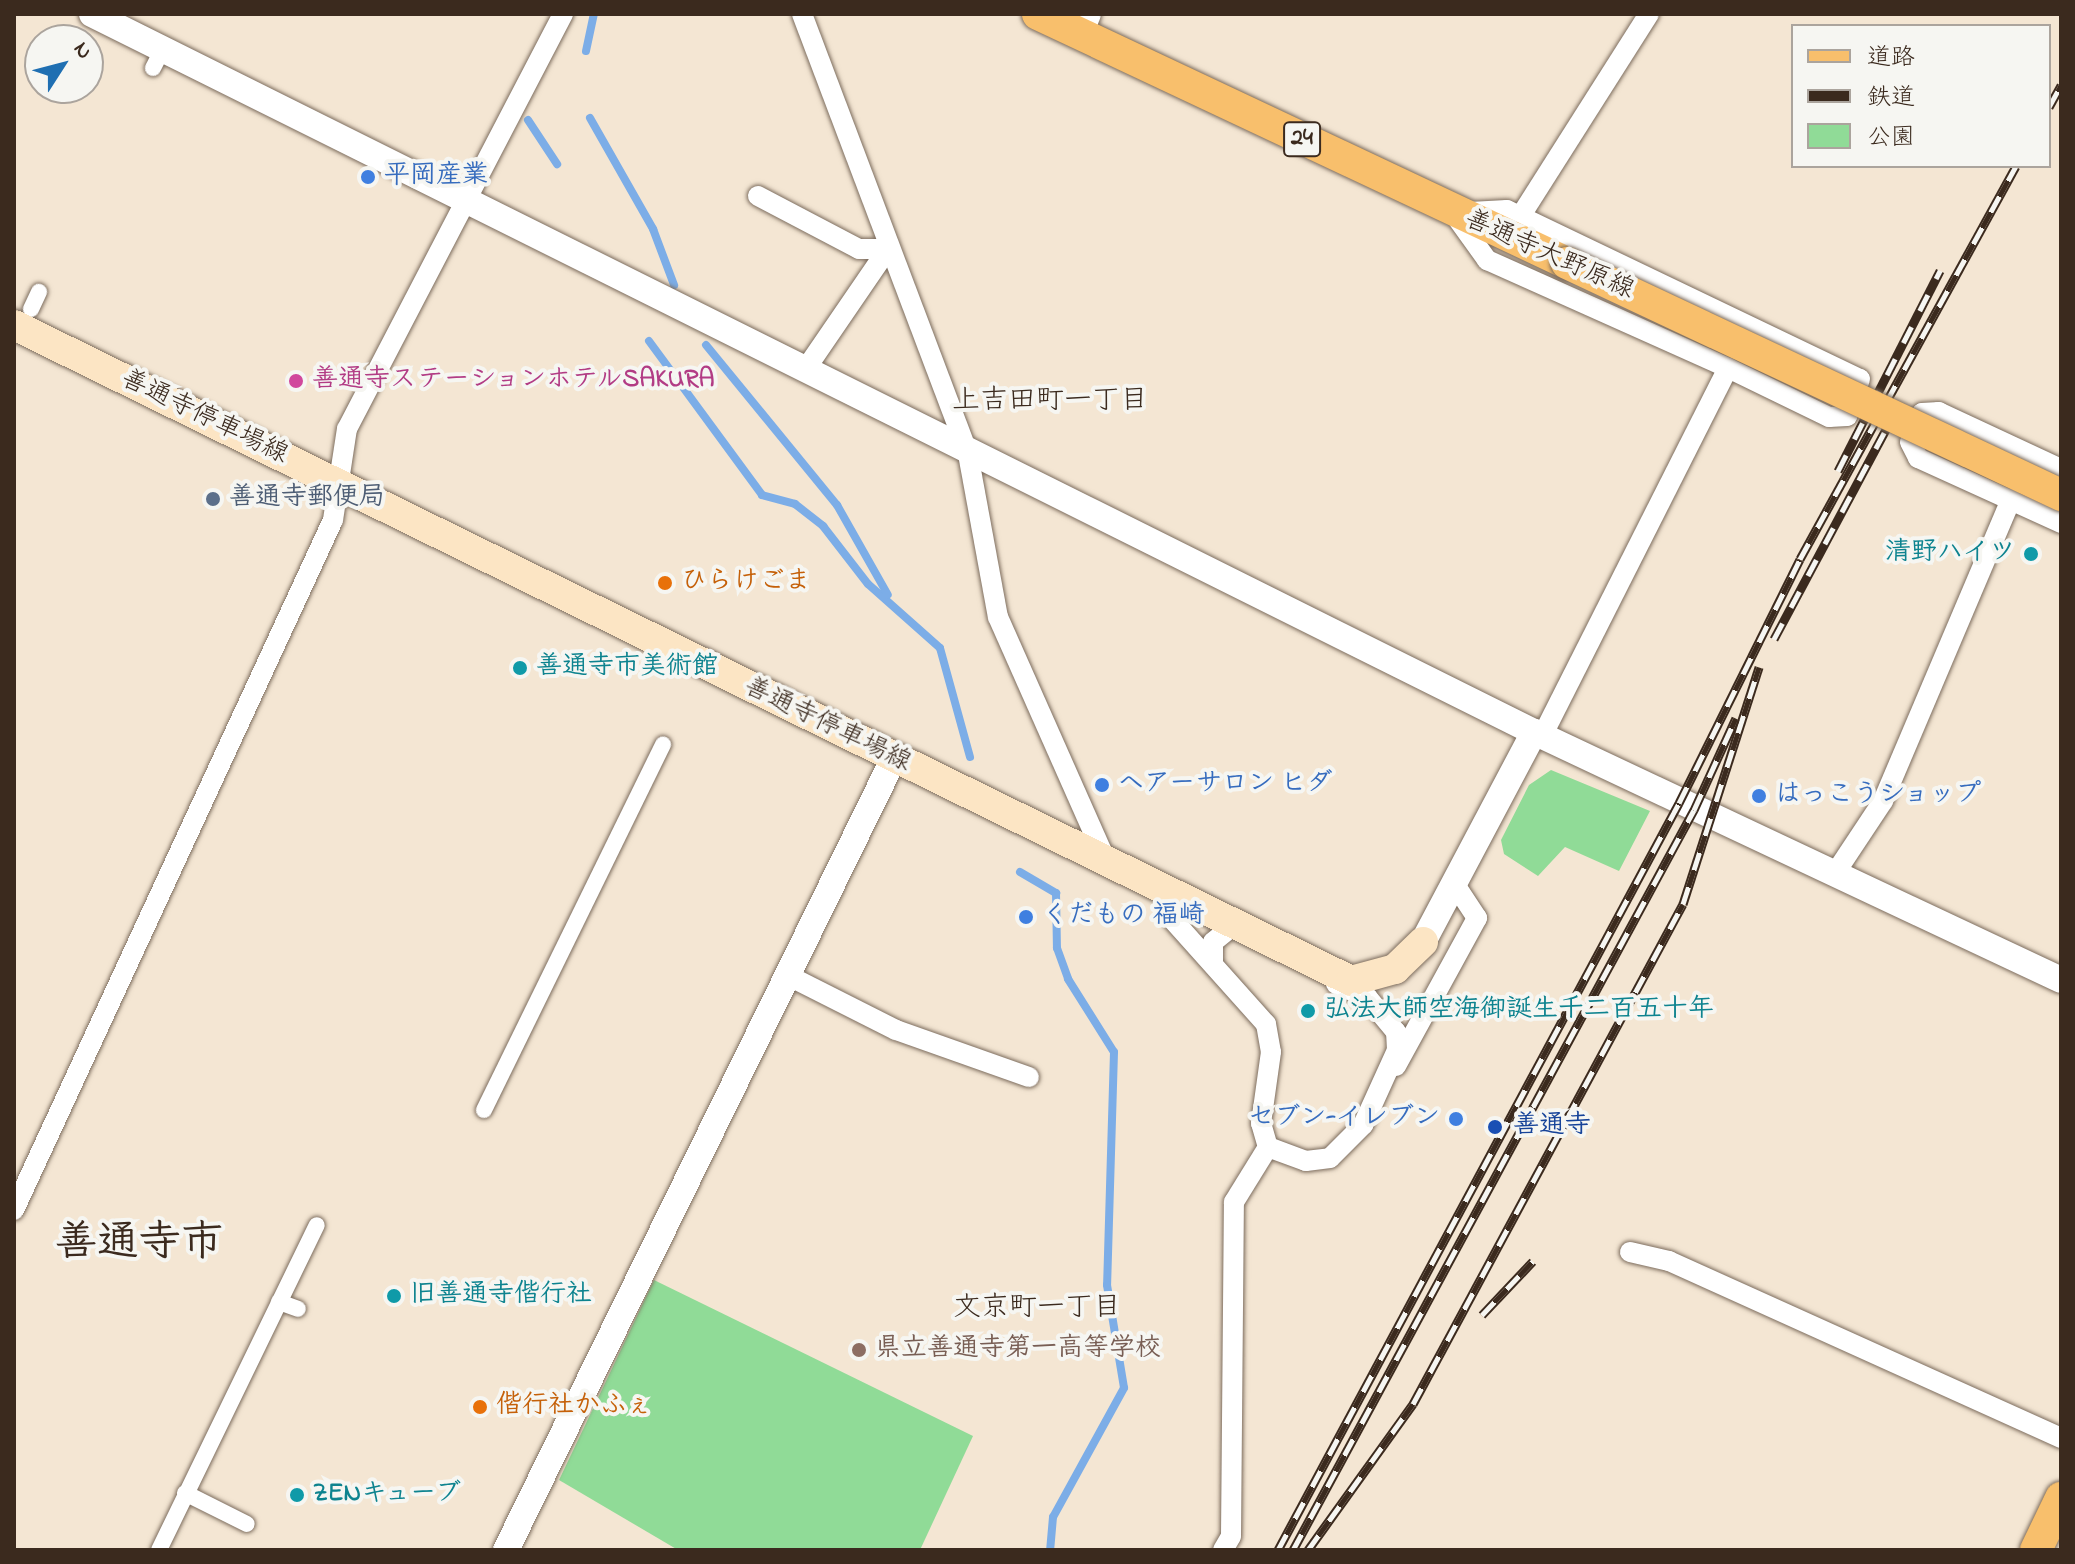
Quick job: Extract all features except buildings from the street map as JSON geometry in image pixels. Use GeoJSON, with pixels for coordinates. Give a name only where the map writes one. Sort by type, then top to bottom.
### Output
{"type":"FeatureCollection","features":[{"type":"Feature","properties":{"kind":"main road","name":"善通寺大野原線"},"geometry":{"type":"LineString","coordinates":[[1038,14],[1087,24],[1454,213],[2061,495]]}},
{"type":"Feature","properties":{"kind":"main road","name":"善通寺停車場線"},"geometry":{"type":"LineString","coordinates":[[22,317],[342,485],[893,760],[1351,981],[1395,969],[1423,942]]}},
{"type":"Feature","properties":{"kind":"main road"},"geometry":{"type":"LineString","coordinates":[[2036,1550],[2061,1498]]}},
{"type":"Feature","properties":{"kind":"street"},"geometry":{"type":"LineString","coordinates":[[92,14],[158,58],[470,196],[968,454],[1538,734],[2061,980]]}},
{"type":"Feature","properties":{"kind":"street"},"geometry":{"type":"LineString","coordinates":[[14,1210],[193,830],[342,485],[347,429],[563,14]]}},
{"type":"Feature","properties":{"kind":"street"},"geometry":{"type":"LineString","coordinates":[[802,14],[888,249],[968,454],[998,617],[1107,863]]}},
{"type":"Feature","properties":{"kind":"street"},"geometry":{"type":"LineString","coordinates":[[1520,217],[1649,14]]}},
{"type":"Feature","properties":{"kind":"street"},"geometry":{"type":"LineString","coordinates":[[758,196],[859,249],[888,249]]}},
{"type":"Feature","properties":{"kind":"street"},"geometry":{"type":"LineString","coordinates":[[1507,210],[1860,379],[1847,416],[1829,417],[1487,260],[1454,213],[1507,210]]}},
{"type":"Feature","properties":{"kind":"street"},"geometry":{"type":"LineString","coordinates":[[805,370],[888,249]]}},
{"type":"Feature","properties":{"kind":"street"},"geometry":{"type":"LineString","coordinates":[[22,317],[39,292]]}},
{"type":"Feature","properties":{"kind":"street"},"geometry":{"type":"LineString","coordinates":[[1423,942],[1538,734],[1728,368]]}},
{"type":"Feature","properties":{"kind":"street"},"geometry":{"type":"LineString","coordinates":[[2061,469],[1939,412],[1922,413],[1910,442],[1918,458],[2061,523]]}},
{"type":"Feature","properties":{"kind":"street"},"geometry":{"type":"LineString","coordinates":[[1834,875],[1883,801],[2011,499]]}},
{"type":"Feature","properties":{"kind":"street"},"geometry":{"type":"LineString","coordinates":[[484,1110],[663,744]]}},
{"type":"Feature","properties":{"kind":"street"},"geometry":{"type":"LineString","coordinates":[[506,1550],[893,760]]}},
{"type":"Feature","properties":{"kind":"street"},"geometry":{"type":"LineString","coordinates":[[1268,1147],[1306,1161],[1330,1158],[1363,1125],[1477,918],[1454,883]]}},
{"type":"Feature","properties":{"kind":"street"},"geometry":{"type":"LineString","coordinates":[[1167,892],[1172,919],[1266,1024],[1271,1052],[1261,1123],[1268,1147],[1234,1202],[1231,1536],[1223,1550]]}},
{"type":"Feature","properties":{"kind":"street"},"geometry":{"type":"LineString","coordinates":[[1213,964],[1213,942],[1234,925]]}},
{"type":"Feature","properties":{"kind":"street"},"geometry":{"type":"LineString","coordinates":[[1309,961],[1321,978],[1368,998],[1392,1024],[1392,1070]]}},
{"type":"Feature","properties":{"kind":"street"},"geometry":{"type":"LineString","coordinates":[[787,975],[922,1041],[1029,1077]]}},
{"type":"Feature","properties":{"kind":"street"},"geometry":{"type":"LineString","coordinates":[[159,1550],[317,1225]]}},
{"type":"Feature","properties":{"kind":"street"},"geometry":{"type":"LineString","coordinates":[[1630,1252],[1669,1261],[2061,1438]]}},
{"type":"Feature","properties":{"kind":"street"},"geometry":{"type":"LineString","coordinates":[[279,1302],[298,1309]]}},
{"type":"Feature","properties":{"kind":"street"},"geometry":{"type":"LineString","coordinates":[[185,1493],[247,1524]]}},
{"type":"Feature","properties":{"kind":"green space"},"geometry":{"type":"Polygon","coordinates":[[[1551,770],[1650,811],[1619,871],[1565,847],[1538,876],[1504,854],[1501,840],[1529,785],[1551,770]]]}},
{"type":"Feature","properties":{"kind":"green space"},"geometry":{"type":"Polygon","coordinates":[[[654,1280],[973,1436],[920,1550],[678,1550],[559,1480],[654,1280]]]}},
{"type":"Feature","properties":{"kind":"waterway"},"geometry":{"type":"LineString","coordinates":[[586,51],[594,14]]}},
{"type":"Feature","properties":{"kind":"waterway"},"geometry":{"type":"LineString","coordinates":[[590,118],[653,229],[674,285]]}},
{"type":"Feature","properties":{"kind":"waterway"},"geometry":{"type":"LineString","coordinates":[[528,120],[557,164]]}},
{"type":"Feature","properties":{"kind":"waterway"},"geometry":{"type":"LineString","coordinates":[[649,341],[762,495],[795,504],[823,526],[868,584],[940,648],[970,757]]}},
{"type":"Feature","properties":{"kind":"waterway"},"geometry":{"type":"LineString","coordinates":[[706,345],[837,505],[888,595]]}},
{"type":"Feature","properties":{"kind":"waterway"},"geometry":{"type":"LineString","coordinates":[[1020,872],[1056,893],[1057,948],[1068,979],[1114,1052],[1107,1285],[1124,1388],[1053,1517],[1050,1550]]}},
{"type":"Feature","properties":{"kind":"railway"},"geometry":{"type":"LineString","coordinates":[[2051,103],[2061,85]]}},
{"type":"Feature","properties":{"kind":"railway"},"geometry":{"type":"LineString","coordinates":[[1278,1550],[1679,803],[1800,559],[2015,168]]}},
{"type":"Feature","properties":{"kind":"railway"},"geometry":{"type":"LineString","coordinates":[[1838,471],[1940,271]]}},
{"type":"Feature","properties":{"kind":"railway"},"geometry":{"type":"LineString","coordinates":[[1774,639],[1889,424]]}},
{"type":"Feature","properties":{"kind":"railway"},"geometry":{"type":"LineString","coordinates":[[1308,1550],[1413,1404],[1683,904],[1759,667]]}},
{"type":"Feature","properties":{"kind":"railway"},"geometry":{"type":"LineString","coordinates":[[1293,1550],[1694,810],[1736,718]]}},
{"type":"Feature","properties":{"kind":"railway"},"geometry":{"type":"LineString","coordinates":[[1482,1315],[1533,1261]]}},
{"type":"Feature","properties":{"kind":"place","name":"平岡産業"},"geometry":{"type":"Point","coordinates":[368,177]}},
{"type":"Feature","properties":{"kind":"place","name":"善通寺ステーションホテルSAKURA"},"geometry":{"type":"Point","coordinates":[296,381]}},
{"type":"Feature","properties":{"kind":"place","name":"善通寺郵便局"},"geometry":{"type":"Point","coordinates":[213,499]}},
{"type":"Feature","properties":{"kind":"place","name":"清野ハイツ"},"geometry":{"type":"Point","coordinates":[2031,554]}},
{"type":"Feature","properties":{"kind":"place","name":"ひらけごま"},"geometry":{"type":"Point","coordinates":[665,583]}},
{"type":"Feature","properties":{"kind":"place","name":"善通寺市美術館"},"geometry":{"type":"Point","coordinates":[520,668]}},
{"type":"Feature","properties":{"kind":"place","name":"ヘアーサロン ヒダ"},"geometry":{"type":"Point","coordinates":[1102,785]}},
{"type":"Feature","properties":{"kind":"place","name":"はっこうショップ"},"geometry":{"type":"Point","coordinates":[1759,796]}},
{"type":"Feature","properties":{"kind":"place","name":"くだもの 福崎"},"geometry":{"type":"Point","coordinates":[1026,917]}},
{"type":"Feature","properties":{"kind":"place","name":"弘法大師空海御誕生千二百五十年"},"geometry":{"type":"Point","coordinates":[1308,1011]}},
{"type":"Feature","properties":{"kind":"place","name":"セブン-イレブン"},"geometry":{"type":"Point","coordinates":[1456,1119]}},
{"type":"Feature","properties":{"kind":"place","name":"善通寺"},"geometry":{"type":"Point","coordinates":[1495,1127]}},
{"type":"Feature","properties":{"kind":"place","name":"旧善通寺偕行社"},"geometry":{"type":"Point","coordinates":[394,1296]}},
{"type":"Feature","properties":{"kind":"place","name":"県立善通寺第一高等学校"},"geometry":{"type":"Point","coordinates":[859,1350]}},
{"type":"Feature","properties":{"kind":"place","name":"偕行社かふぇ"},"geometry":{"type":"Point","coordinates":[480,1407]}},
{"type":"Feature","properties":{"kind":"place","name":"ZENキューブ"},"geometry":{"type":"Point","coordinates":[297,1495]}},
{"type":"Feature","properties":{"kind":"district","name":"上吉田町一丁目"},"geometry":{"type":"Point","coordinates":[1050,402]}},
{"type":"Feature","properties":{"kind":"district","name":"善通寺市"},"geometry":{"type":"Point","coordinates":[139,1244]}},
{"type":"Feature","properties":{"kind":"district","name":"文京町一丁目"},"geometry":{"type":"Point","coordinates":[1037,1309]}}]}
